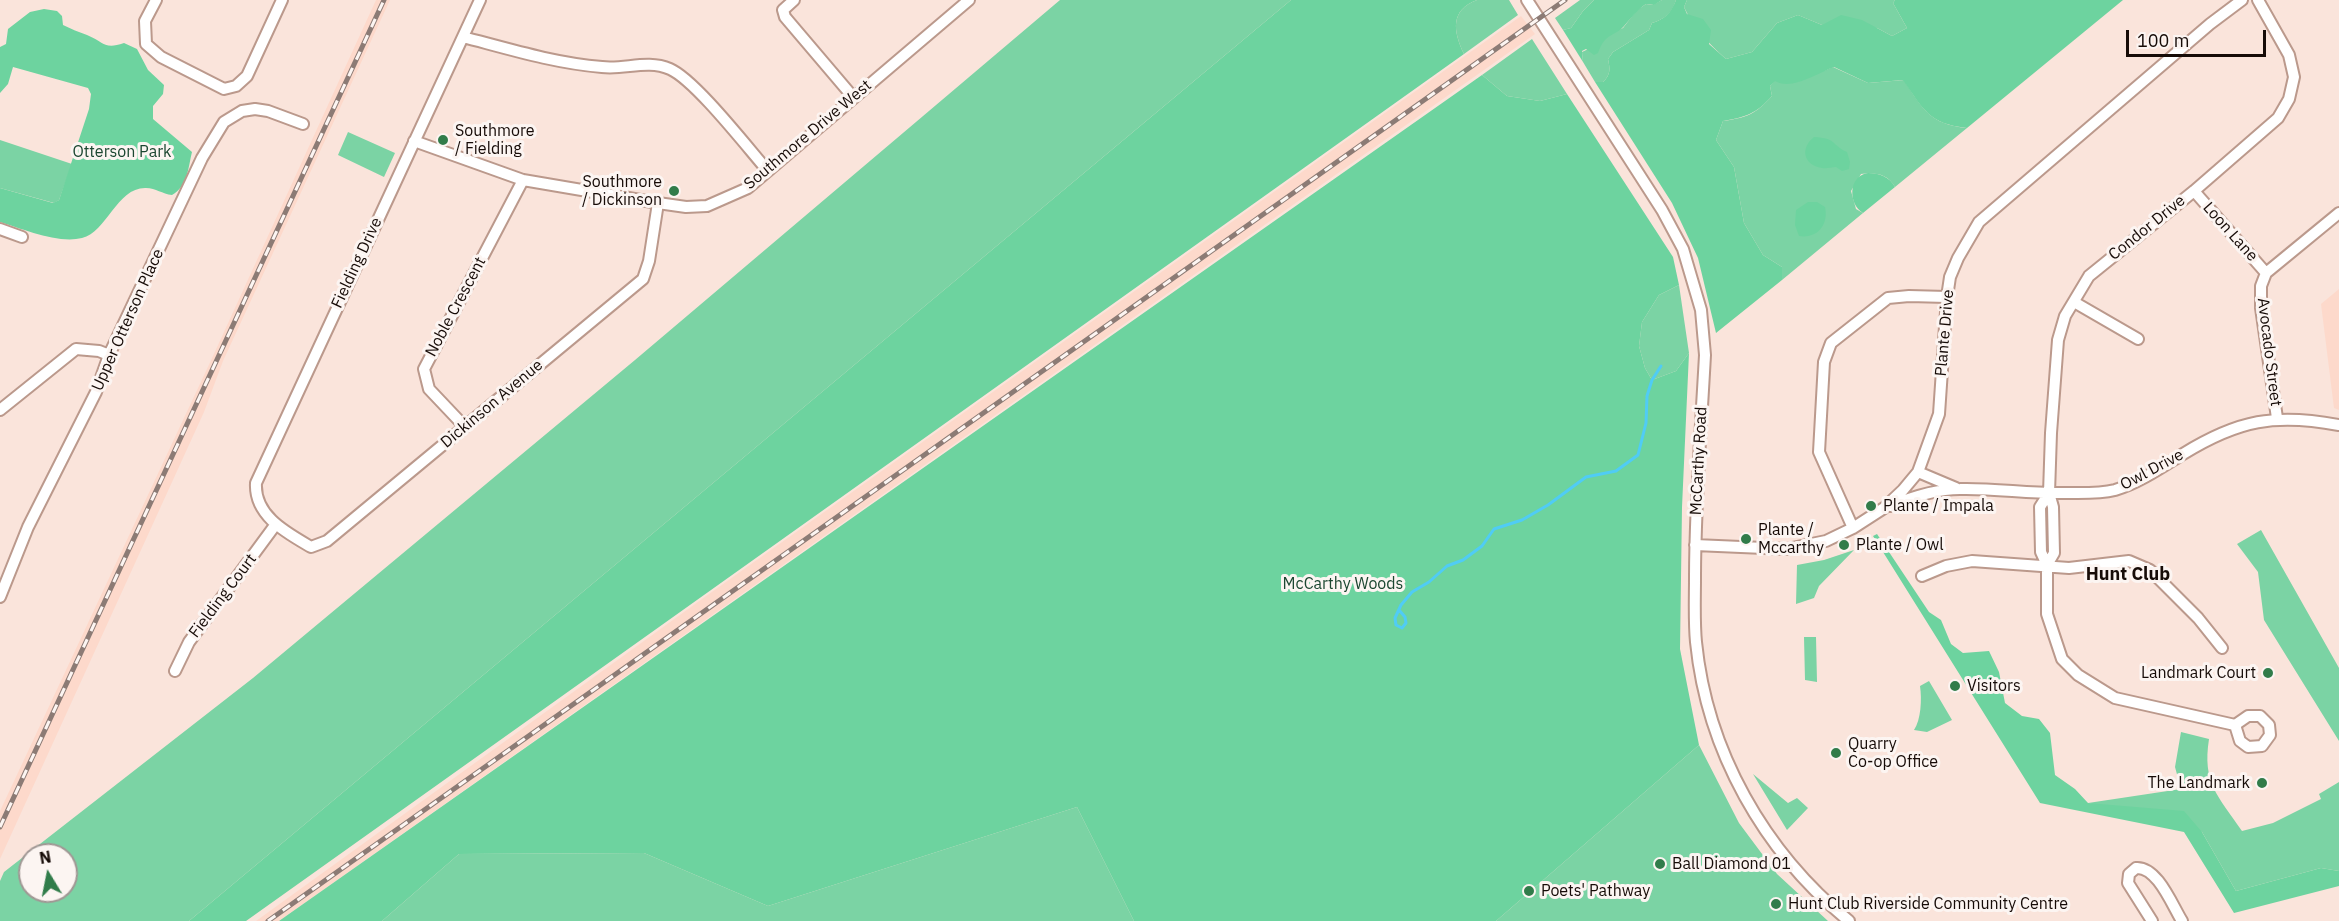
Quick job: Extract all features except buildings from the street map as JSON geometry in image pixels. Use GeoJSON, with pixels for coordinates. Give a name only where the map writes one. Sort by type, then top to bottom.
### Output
{"type":"FeatureCollection","features":[{"type":"Feature","properties":{"kind":"street"},"geometry":{"type":"LineString","coordinates":[[156,0],[145,21],[146,44],[154,52],[220,88],[236,86],[248,75],[282,0]]}},
{"type":"Feature","properties":{"kind":"street","name":"Fielding Drive"},"geometry":{"type":"LineString","coordinates":[[276,524],[259,506],[255,494],[255,483],[480,0]]}},
{"type":"Feature","properties":{"kind":"street"},"geometry":{"type":"LineString","coordinates":[[794,0],[783,10],[784,17],[853,97]]}},
{"type":"Feature","properties":{"kind":"street","name":"Southmore Drive West"},"geometry":{"type":"LineString","coordinates":[[414,141],[523,180],[686,207],[708,206],[748,188],[969,0]]}},
{"type":"Feature","properties":{"kind":"street","name":"McCarthy Road"},"geometry":{"type":"LineString","coordinates":[[1527,0],[1662,210],[1683,249],[1701,310],[1704,333],[1705,355],[1695,544],[1695,640],[1708,709],[1732,775],[1758,820],[1776,847],[1849,921]]}},
{"type":"Feature","properties":{"kind":"street","name":"Plante Drive"},"geometry":{"type":"LineString","coordinates":[[1695,544],[1793,548],[1826,541],[1853,528],[1884,508],[1918,472],[1939,414],[1950,277],[1979,222],[2210,24],[2242,0]]}},
{"type":"Feature","properties":{"kind":"street","name":"Condor Drive"},"geometry":{"type":"LineString","coordinates":[[2235,725],[2115,698],[2078,675],[2059,654],[2047,614],[2047,565],[2054,553],[2053,507],[2049,494],[2058,340],[2065,316],[2089,276],[2194,191],[2278,118],[2289,99],[2294,77],[2289,55],[2258,0]]}},
{"type":"Feature","properties":{"kind":"street"},"geometry":{"type":"LineString","coordinates":[[463,37],[532,56],[604,68],[651,64],[671,69],[692,86],[768,171]]}},
{"type":"Feature","properties":{"kind":"street","name":"Upper Otterson Place"},"geometry":{"type":"LineString","coordinates":[[0,597],[28,527],[96,392],[109,355],[202,158],[224,122],[242,111],[255,109],[268,111],[303,124]]}},
{"type":"Feature","properties":{"kind":"street","name":"Noble Crescent"},"geometry":{"type":"LineString","coordinates":[[465,427],[429,389],[424,369],[523,180]]}},
{"type":"Feature","properties":{"kind":"street","name":"Loon Lane"},"geometry":{"type":"LineString","coordinates":[[2194,191],[2266,273]]}},
{"type":"Feature","properties":{"kind":"street","name":"Dickinson Avenue"},"geometry":{"type":"LineString","coordinates":[[276,524],[311,547],[319,546],[643,279],[649,261],[658,203]]}},
{"type":"Feature","properties":{"kind":"street","name":"Avocado Street"},"geometry":{"type":"LineString","coordinates":[[2277,418],[2261,308],[2261,286],[2266,273],[2339,213]]}},
{"type":"Feature","properties":{"kind":"street"},"geometry":{"type":"LineString","coordinates":[[0,229],[22,237]]}},
{"type":"Feature","properties":{"kind":"street"},"geometry":{"type":"LineString","coordinates":[[1853,528],[1820,452],[1824,362],[1831,343],[1888,298],[1947,297]]}},
{"type":"Feature","properties":{"kind":"street"},"geometry":{"type":"LineString","coordinates":[[2074,302],[2138,339]]}},
{"type":"Feature","properties":{"kind":"street"},"geometry":{"type":"LineString","coordinates":[[0,410],[76,349],[99,351],[109,355]]}},
{"type":"Feature","properties":{"kind":"street","name":"Owl Drive"},"geometry":{"type":"LineString","coordinates":[[1884,508],[1910,497],[1959,489],[2049,494],[2115,490],[2150,475],[2203,441],[2244,424],[2277,418],[2339,424]]}},
{"type":"Feature","properties":{"kind":"street","name":"Owl Drive"},"geometry":{"type":"LineString","coordinates":[[1918,472],[1959,489]]}},
{"type":"Feature","properties":{"kind":"street","name":"Fielding Court"},"geometry":{"type":"LineString","coordinates":[[175,672],[189,642],[276,524]]}},
{"type":"Feature","properties":{"kind":"street"},"geometry":{"type":"LineString","coordinates":[[1922,576],[1946,566],[1972,561],[2068,568],[2129,561],[2150,570],[2198,618],[2222,648]]}},
{"type":"Feature","properties":{"kind":"street"},"geometry":{"type":"LineString","coordinates":[[2152,921],[2128,883],[2129,874],[2136,868],[2143,867],[2152,872],[2182,921]]}},
{"type":"Feature","properties":{"kind":"shaded area"},"geometry":{"type":"Polygon","coordinates":[[[376,0],[390,0],[223,361],[204,412],[0,859],[0,811],[213,356],[376,0]]]}},
{"type":"Feature","properties":{"kind":"shaded area"},"geometry":{"type":"Polygon","coordinates":[[[1521,16],[1535,34],[279,921],[256,921],[702,599],[1521,16]]]}},
{"type":"Feature","properties":{"kind":"shaded area"},"geometry":{"type":"Polygon","coordinates":[[[2339,289],[2339,410],[2334,408],[2321,304],[2339,289]]]}},
{"type":"Feature","properties":{"kind":"green space"},"geometry":{"type":"Polygon","coordinates":[[[1060,0],[1291,0],[189,921],[0,921],[0,881],[4,872],[18,861],[18,903],[78,903],[78,843],[41,843],[253,678],[635,360],[1060,0]]]}},
{"type":"Feature","properties":{"kind":"green space"},"geometry":{"type":"Polygon","coordinates":[[[1291,0],[1477,0],[1462,9],[1456,22],[1464,54],[246,921],[189,921],[1291,0]]]}},
{"type":"Feature","properties":{"kind":"green space"},"geometry":{"type":"Polygon","coordinates":[[[1477,0],[1509,0],[1518,15],[1464,54],[1456,22],[1462,9],[1477,0]]]}},
{"type":"Feature","properties":{"kind":"green space"},"geometry":{"type":"Polygon","coordinates":[[[1580,0],[1594,0],[1571,28],[1563,30],[1555,18],[1580,0]]]}},
{"type":"Feature","properties":{"kind":"green space"},"geometry":{"type":"Polygon","coordinates":[[[1594,0],[1662,0],[1654,5],[1646,4],[1621,29],[1604,41],[1598,53],[1594,55],[1586,49],[1582,51],[1583,62],[1563,30],[1571,28],[1594,0]]]}},
{"type":"Feature","properties":{"kind":"green space"},"geometry":{"type":"Polygon","coordinates":[[[1662,0],[1676,0],[1667,15],[1652,23],[1649,30],[1613,52],[1608,59],[1609,74],[1603,82],[1595,82],[1583,62],[1582,52],[1601,43],[1609,34],[1623,28],[1636,11],[1646,4],[1653,5],[1662,0]]]}},
{"type":"Feature","properties":{"kind":"green space"},"geometry":{"type":"Polygon","coordinates":[[[1676,0],[1687,0],[1684,7],[1687,14],[1703,19],[1711,30],[1709,44],[1726,59],[1752,52],[1777,23],[1798,15],[1822,25],[1841,15],[1862,20],[1892,36],[1907,28],[1893,3],[1895,0],[2123,0],[1967,128],[1935,119],[1922,107],[1903,80],[1868,83],[1834,67],[1796,83],[1781,84],[1775,81],[1770,86],[1772,96],[1756,111],[1723,121],[1716,140],[1734,167],[1744,223],[1763,255],[1782,267],[1782,280],[1716,333],[1698,258],[1672,203],[1595,82],[1603,82],[1609,74],[1608,59],[1613,52],[1649,30],[1652,23],[1667,15],[1676,0]]]}},
{"type":"Feature","properties":{"kind":"green space"},"geometry":{"type":"Polygon","coordinates":[[[1687,0],[1895,0],[1893,3],[1907,28],[1892,36],[1877,28],[1822,25],[1798,15],[1777,23],[1752,52],[1726,59],[1692,22],[1684,7],[1687,0]]]}},
{"type":"Feature","properties":{"kind":"green space","name":"Otterson Park"},"geometry":{"type":"Polygon","coordinates":[[[44,9],[57,11],[62,16],[63,25],[104,44],[112,46],[124,43],[137,49],[148,70],[164,85],[163,94],[153,106],[153,119],[192,152],[184,182],[172,195],[150,188],[136,190],[120,202],[98,228],[82,238],[62,239],[0,222],[0,188],[53,203],[59,200],[89,109],[91,94],[88,88],[13,67],[8,84],[0,93],[0,47],[6,44],[8,29],[30,12],[44,9]]]}},
{"type":"Feature","properties":{"kind":"green space"},"geometry":{"type":"Polygon","coordinates":[[[1532,39],[1567,94],[1540,101],[1507,96],[1482,75],[1532,39]]]}},
{"type":"Feature","properties":{"kind":"green space"},"geometry":{"type":"Polygon","coordinates":[[[1833,67],[1868,83],[1904,80],[1929,114],[1944,123],[1967,128],[1895,187],[1889,179],[1880,175],[1861,174],[1851,191],[1856,209],[1863,213],[1782,280],[1782,267],[1763,255],[1744,223],[1734,167],[1716,140],[1723,121],[1756,111],[1772,96],[1770,86],[1775,80],[1797,82],[1833,67]]]}},
{"type":"Feature","properties":{"kind":"green space","name":"McCarthy Woods"},"geometry":{"type":"Polygon","coordinates":[[[1482,75],[1507,96],[1540,101],[1567,94],[1673,257],[1679,285],[1659,295],[1642,322],[1639,346],[1645,368],[1652,380],[1676,371],[1689,353],[1682,507],[1680,649],[1699,745],[1496,921],[1134,921],[1077,807],[768,906],[644,853],[459,854],[382,921],[279,921],[1482,75]]]}},
{"type":"Feature","properties":{"kind":"green space"},"geometry":{"type":"Polygon","coordinates":[[[348,132],[395,153],[384,177],[338,155],[348,132]]]}},
{"type":"Feature","properties":{"kind":"green space"},"geometry":{"type":"Polygon","coordinates":[[[1814,137],[1830,140],[1847,152],[1850,162],[1849,169],[1842,171],[1836,167],[1824,168],[1807,160],[1805,151],[1814,137]]]}},
{"type":"Feature","properties":{"kind":"green space"},"geometry":{"type":"Polygon","coordinates":[[[0,140],[72,164],[59,200],[54,203],[0,188],[0,140]]]}},
{"type":"Feature","properties":{"kind":"green space"},"geometry":{"type":"Polygon","coordinates":[[[1868,173],[1884,176],[1895,187],[1863,213],[1855,203],[1852,191],[1857,179],[1868,173]]]}},
{"type":"Feature","properties":{"kind":"green space"},"geometry":{"type":"Polygon","coordinates":[[[1808,202],[1817,202],[1825,207],[1825,220],[1816,233],[1799,236],[1795,225],[1796,210],[1808,202]]]}},
{"type":"Feature","properties":{"kind":"green space"},"geometry":{"type":"Polygon","coordinates":[[[1679,285],[1689,353],[1676,371],[1652,380],[1645,368],[1639,346],[1642,322],[1659,295],[1679,285]]]}},
{"type":"Feature","properties":{"kind":"green space"},"geometry":{"type":"Polygon","coordinates":[[[2261,530],[2339,668],[2339,741],[2264,620],[2258,572],[2237,544],[2261,530]]]}},
{"type":"Feature","properties":{"kind":"green space"},"geometry":{"type":"Polygon","coordinates":[[[1877,534],[1929,612],[1941,620],[1951,644],[1963,653],[1989,651],[1999,672],[2005,703],[2022,716],[2039,719],[2050,733],[2055,775],[2075,789],[2088,803],[2184,811],[2202,832],[2236,891],[2321,868],[2339,871],[2339,886],[2234,913],[2184,832],[2040,803],[1873,536],[1877,534]]]}},
{"type":"Feature","properties":{"kind":"green space"},"geometry":{"type":"Polygon","coordinates":[[[1854,550],[1819,586],[1814,598],[1796,604],[1797,565],[1824,560],[1854,550]]]}},
{"type":"Feature","properties":{"kind":"green space"},"geometry":{"type":"Polygon","coordinates":[[[1804,637],[1816,637],[1817,682],[1805,680],[1804,637]]]}},
{"type":"Feature","properties":{"kind":"green space"},"geometry":{"type":"Polygon","coordinates":[[[1929,681],[1952,720],[1927,732],[1914,730],[1920,709],[1920,686],[1929,681]]]}},
{"type":"Feature","properties":{"kind":"green space"},"geometry":{"type":"Polygon","coordinates":[[[2181,732],[2209,739],[2207,754],[2210,778],[2219,798],[2242,831],[2273,823],[2321,799],[2319,794],[2339,782],[2339,871],[2321,868],[2236,891],[2202,832],[2088,803],[2181,789],[2175,767],[2181,732]]]}},
{"type":"Feature","properties":{"kind":"green space"},"geometry":{"type":"Polygon","coordinates":[[[1699,745],[1739,823],[1777,874],[1828,921],[1496,921],[1699,745]]]}},
{"type":"Feature","properties":{"kind":"green space"},"geometry":{"type":"Polygon","coordinates":[[[1753,774],[1788,803],[1797,798],[1808,808],[1787,830],[1753,774]]]}},
{"type":"Feature","properties":{"kind":"green space"},"geometry":{"type":"Polygon","coordinates":[[[1077,807],[1134,921],[382,921],[459,854],[644,853],[768,906],[1077,807]]]}},
{"type":"Feature","properties":{"kind":"waterway"},"geometry":{"type":"LineString","coordinates":[[1399,610],[1405,617],[1406,623],[1402,628],[1396,625],[1395,618],[1401,605],[1412,592],[1429,582],[1447,566],[1463,560],[1482,546],[1494,529],[1522,520],[1548,505],[1586,477],[1616,471],[1638,455],[1646,423],[1647,396],[1652,380],[1661,366]]}},
{"type":"Feature","properties":{"kind":"railway"},"geometry":{"type":"LineString","coordinates":[[0,827],[384,0]]}},
{"type":"Feature","properties":{"kind":"railway"},"geometry":{"type":"LineString","coordinates":[[268,921],[1565,0]]}},
{"type":"Feature","properties":{"kind":"place","name":"Southmore / Fielding"},"geometry":{"type":"Point","coordinates":[443,140]}},
{"type":"Feature","properties":{"kind":"place","name":"Southmore / Dickinson"},"geometry":{"type":"Point","coordinates":[674,191]}},
{"type":"Feature","properties":{"kind":"place","name":"Plante / Impala"},"geometry":{"type":"Point","coordinates":[1871,506]}},
{"type":"Feature","properties":{"kind":"place","name":"Plante / Mccarthy"},"geometry":{"type":"Point","coordinates":[1746,539]}},
{"type":"Feature","properties":{"kind":"place","name":"Plante / Owl"},"geometry":{"type":"Point","coordinates":[1844,545]}},
{"type":"Feature","properties":{"kind":"place","name":"Landmark Court"},"geometry":{"type":"Point","coordinates":[2268,673]}},
{"type":"Feature","properties":{"kind":"place","name":"Visitors"},"geometry":{"type":"Point","coordinates":[1955,686]}},
{"type":"Feature","properties":{"kind":"place","name":"Quarry Co-op Office"},"geometry":{"type":"Point","coordinates":[1836,753]}},
{"type":"Feature","properties":{"kind":"place","name":"The Landmark"},"geometry":{"type":"Point","coordinates":[2262,783]}},
{"type":"Feature","properties":{"kind":"place","name":"Ball Diamond 01"},"geometry":{"type":"Point","coordinates":[1660,864]}},
{"type":"Feature","properties":{"kind":"place","name":"Poets' Pathway"},"geometry":{"type":"Point","coordinates":[1529,891]}},
{"type":"Feature","properties":{"kind":"place","name":"Hunt Club Riverside Community Centre"},"geometry":{"type":"Point","coordinates":[1776,904]}},
{"type":"Feature","properties":{"kind":"district","name":"Hunt Club"},"geometry":{"type":"Point","coordinates":[2128,575]}}]}
